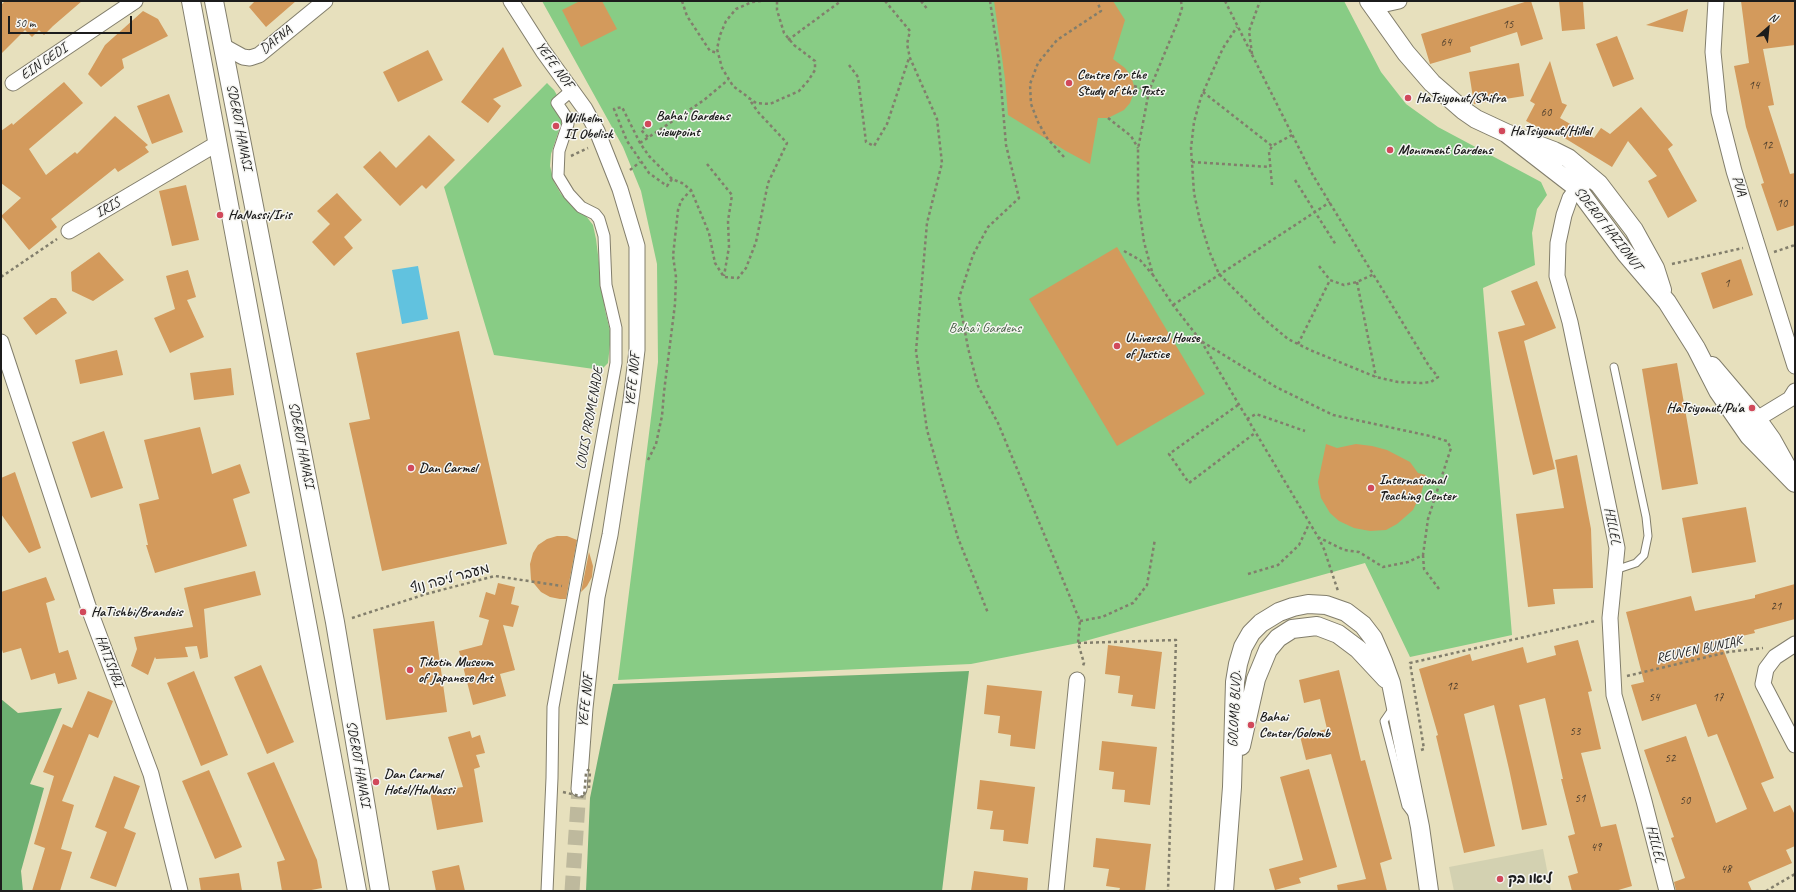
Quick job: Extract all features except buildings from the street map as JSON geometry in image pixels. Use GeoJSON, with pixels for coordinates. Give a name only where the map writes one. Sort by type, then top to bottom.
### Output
{"type":"FeatureCollection","features":[{"type":"Feature","properties":{"kind":"street","name":"EIN GEDI"},"geometry":{"type":"LineString","coordinates":[[12,82],[135,1]]}},
{"type":"Feature","properties":{"kind":"street","name":"SDEROT HANASI"},"geometry":{"type":"LineString","coordinates":[[191,1],[357,891]]}},
{"type":"Feature","properties":{"kind":"street","name":"SDEROT HANASI"},"geometry":{"type":"LineString","coordinates":[[214,1],[333,614],[380,891]]}},
{"type":"Feature","properties":{"kind":"street","name":"DAFNA"},"geometry":{"type":"LineString","coordinates":[[223,46],[243,57],[250,58],[259,55],[325,1]]}},
{"type":"Feature","properties":{"kind":"street","name":"YEFE NOF"},"geometry":{"type":"LineString","coordinates":[[511,1],[543,51],[585,109],[602,142],[620,189],[637,246],[637,350],[626,438],[610,535],[597,597],[585,708],[584,789]]}},
{"type":"Feature","properties":{"kind":"street"},"geometry":{"type":"LineString","coordinates":[[1371,4],[1399,1]]}},
{"type":"Feature","properties":{"kind":"street","name":"PUA"},"geometry":{"type":"LineString","coordinates":[[1716,1],[1713,52],[1720,112],[1734,171],[1795,366]]}},
{"type":"Feature","properties":{"kind":"street","name":"SDEROT HAZIONUT"},"geometry":{"type":"LineString","coordinates":[[1371,4],[1432,83],[1463,110],[1476,119],[1506,133],[1554,151],[1568,158],[1599,184],[1634,230],[1655,268],[1667,302]]}},
{"type":"Feature","properties":{"kind":"street","name":"LOUIS PROMENADE"},"geometry":{"type":"LineString","coordinates":[[547,891],[552,778],[553,707],[616,363],[616,328],[606,286],[604,236],[599,219],[595,214],[581,208],[569,194],[558,176],[559,151],[568,124],[567,118],[557,103],[572,90]]}},
{"type":"Feature","properties":{"kind":"street","name":"SDEROT HAZIONUT"},"geometry":{"type":"LineString","coordinates":[[1506,133],[1577,188],[1626,254],[1667,302],[1696,348],[1718,392],[1749,436],[1795,482]]}},
{"type":"Feature","properties":{"kind":"street","name":"IRIS"},"geometry":{"type":"LineString","coordinates":[[68,231],[218,143]]}},
{"type":"Feature","properties":{"kind":"street"},"geometry":{"type":"LineString","coordinates":[[1577,188],[1588,182],[1599,184]]}},
{"type":"Feature","properties":{"kind":"street","name":"HILLEL"},"geometry":{"type":"LineString","coordinates":[[1577,188],[1570,198],[1564,215],[1558,243],[1557,276],[1570,322],[1617,548],[1610,618],[1614,695],[1644,801],[1667,891]]}},
{"type":"Feature","properties":{"kind":"street","name":"HATISHBI"},"geometry":{"type":"LineString","coordinates":[[1,342],[88,606],[151,774],[180,891]]}},
{"type":"Feature","properties":{"kind":"street","name":"SDEROT HAZIONUT"},"geometry":{"type":"LineString","coordinates":[[1696,348],[1757,419],[1772,440],[1795,482]]}},
{"type":"Feature","properties":{"kind":"street"},"geometry":{"type":"LineString","coordinates":[[1749,436],[1750,430],[1757,419],[1790,398],[1795,391]]}},
{"type":"Feature","properties":{"kind":"street","name":"GOLOMB BLVD."},"geometry":{"type":"LineString","coordinates":[[1224,891],[1232,787],[1235,682],[1238,664],[1243,647],[1251,633],[1261,622],[1279,612],[1308,604],[1326,605],[1346,612],[1363,625],[1373,638],[1391,683],[1420,826],[1429,891]]}},
{"type":"Feature","properties":{"kind":"street","name":"GOLOMB BLVD."},"geometry":{"type":"LineString","coordinates":[[1232,787],[1256,679],[1268,650],[1278,638],[1292,628],[1317,626],[1338,634],[1358,649],[1391,683]]}},
{"type":"Feature","properties":{"kind":"street"},"geometry":{"type":"LineString","coordinates":[[1792,646],[1775,657],[1766,669],[1763,684],[1771,702],[1795,745]]}},
{"type":"Feature","properties":{"kind":"street"},"geometry":{"type":"LineString","coordinates":[[1056,891],[1077,680]]}},
{"type":"Feature","properties":{"kind":"lane"},"geometry":{"type":"LineString","coordinates":[[1614,367],[1646,517],[1648,536],[1644,555],[1636,564],[1614,570]]}},
{"type":"Feature","properties":{"kind":"lane"},"geometry":{"type":"LineString","coordinates":[[1395,704],[1384,721],[1406,806],[1420,826]]}},
{"type":"Feature","properties":{"kind":"path"},"geometry":{"type":"LineString","coordinates":[[682,1],[686,16],[710,51],[718,53]]}},
{"type":"Feature","properties":{"kind":"path"},"geometry":{"type":"LineString","coordinates":[[761,1],[752,2],[736,9],[726,21],[720,35],[717,50],[722,68],[728,80],[749,99],[756,103],[770,104],[799,91],[815,70],[815,60],[788,40],[784,33],[777,10],[777,1]]}},
{"type":"Feature","properties":{"kind":"path"},"geometry":{"type":"LineString","coordinates":[[788,40],[841,1]]}},
{"type":"Feature","properties":{"kind":"path"},"geometry":{"type":"LineString","coordinates":[[885,1],[910,31],[907,44],[910,58],[937,119],[942,162],[927,223],[916,351],[927,430],[958,538],[988,613]]}},
{"type":"Feature","properties":{"kind":"path"},"geometry":{"type":"LineString","coordinates":[[921,1],[928,10]]}},
{"type":"Feature","properties":{"kind":"path"},"geometry":{"type":"LineString","coordinates":[[990,1],[998,61],[1006,145],[1019,198],[988,227],[973,255],[959,298],[968,348],[978,386],[998,423],[1080,621],[1078,643],[1084,663],[1077,680]]}},
{"type":"Feature","properties":{"kind":"path"},"geometry":{"type":"LineString","coordinates":[[1064,157],[1047,138],[1038,122],[1031,104],[1030,84],[1038,63],[1057,40],[1101,11],[1097,1]]}},
{"type":"Feature","properties":{"kind":"path"},"geometry":{"type":"LineString","coordinates":[[1153,275],[1144,242],[1138,199],[1138,149],[1149,91],[1178,21],[1182,8],[1181,1]]}},
{"type":"Feature","properties":{"kind":"path"},"geometry":{"type":"LineString","coordinates":[[1225,1],[1232,12],[1237,27],[1292,135],[1330,202],[1429,366],[1438,377],[1431,382],[1422,384],[1398,382],[1376,377],[1298,344],[1264,319],[1219,274],[1210,253],[1200,221],[1194,193],[1191,148],[1194,122],[1203,92],[1223,48],[1237,27]]}},
{"type":"Feature","properties":{"kind":"path"},"geometry":{"type":"LineString","coordinates":[[1252,56],[1249,31],[1260,1]]}},
{"type":"Feature","properties":{"kind":"path"},"geometry":{"type":"LineString","coordinates":[[849,65],[858,77],[866,142],[874,146],[887,124],[910,58]]}},
{"type":"Feature","properties":{"kind":"path"},"geometry":{"type":"LineString","coordinates":[[640,143],[704,100],[728,80]]}},
{"type":"Feature","properties":{"kind":"path"},"geometry":{"type":"LineString","coordinates":[[1134,86],[1149,91]]}},
{"type":"Feature","properties":{"kind":"path"},"geometry":{"type":"LineString","coordinates":[[1203,92],[1272,146]]}},
{"type":"Feature","properties":{"kind":"path"},"geometry":{"type":"LineString","coordinates":[[724,277],[738,278],[746,268],[756,242],[768,183],[787,143],[758,112],[749,99]]}},
{"type":"Feature","properties":{"kind":"path"},"geometry":{"type":"LineString","coordinates":[[672,179],[667,186],[649,173],[627,141],[614,109],[622,107],[640,143],[655,163],[672,179],[691,190],[709,233],[715,263],[724,277]]}},
{"type":"Feature","properties":{"kind":"path"},"geometry":{"type":"LineString","coordinates":[[1108,118],[1131,136],[1138,149]]}},
{"type":"Feature","properties":{"kind":"path"},"geometry":{"type":"LineString","coordinates":[[648,124],[641,130],[648,137]]}},
{"type":"Feature","properties":{"kind":"path"},"geometry":{"type":"LineString","coordinates":[[1272,185],[1269,152],[1272,146],[1292,135]]}},
{"type":"Feature","properties":{"kind":"path"},"geometry":{"type":"LineString","coordinates":[[568,158],[602,142]]}},
{"type":"Feature","properties":{"kind":"path"},"geometry":{"type":"LineString","coordinates":[[635,166],[640,162]]}},
{"type":"Feature","properties":{"kind":"path"},"geometry":{"type":"LineString","coordinates":[[1192,162],[1270,167]]}},
{"type":"Feature","properties":{"kind":"path"},"geometry":{"type":"LineString","coordinates":[[707,164],[732,195],[728,221],[729,247],[724,277]]}},
{"type":"Feature","properties":{"kind":"path"},"geometry":{"type":"LineString","coordinates":[[1295,180],[1336,245]]}},
{"type":"Feature","properties":{"kind":"path"},"geometry":{"type":"LineString","coordinates":[[648,460],[656,444],[662,416],[675,304],[676,276],[673,256],[678,210],[684,196],[691,190]]}},
{"type":"Feature","properties":{"kind":"path"},"geometry":{"type":"LineString","coordinates":[[1173,305],[1330,202]]}},
{"type":"Feature","properties":{"kind":"path"},"geometry":{"type":"LineString","coordinates":[[1,278],[68,231]]}},
{"type":"Feature","properties":{"kind":"path"},"geometry":{"type":"LineString","coordinates":[[1655,268],[1795,245]]}},
{"type":"Feature","properties":{"kind":"path"},"geometry":{"type":"LineString","coordinates":[[1124,252],[1140,260],[1153,275],[1173,305],[1201,341],[1318,537],[1324,549],[1346,612]]}},
{"type":"Feature","properties":{"kind":"path"},"geometry":{"type":"LineString","coordinates":[[1319,266],[1330,280],[1344,285],[1357,282],[1374,274]]}},
{"type":"Feature","properties":{"kind":"path"},"geometry":{"type":"LineString","coordinates":[[1298,344],[1330,280]]}},
{"type":"Feature","properties":{"kind":"path"},"geometry":{"type":"LineString","coordinates":[[1357,282],[1376,377]]}},
{"type":"Feature","properties":{"kind":"path"},"geometry":{"type":"LineString","coordinates":[[1201,341],[1276,387],[1333,415],[1447,441],[1451,448],[1428,519],[1423,555],[1424,569],[1439,588]]}},
{"type":"Feature","properties":{"kind":"path"},"geometry":{"type":"LineString","coordinates":[[1238,405],[1169,454],[1189,483],[1255,433]]}},
{"type":"Feature","properties":{"kind":"path"},"geometry":{"type":"LineString","coordinates":[[1247,419],[1256,414],[1305,431]]}},
{"type":"Feature","properties":{"kind":"path"},"geometry":{"type":"LineString","coordinates":[[1248,574],[1278,565],[1299,545],[1310,524]]}},
{"type":"Feature","properties":{"kind":"path"},"geometry":{"type":"LineString","coordinates":[[1318,537],[1344,550],[1359,552],[1383,567],[1408,562],[1423,555]]}},
{"type":"Feature","properties":{"kind":"path"},"geometry":{"type":"LineString","coordinates":[[1080,621],[1102,617],[1133,602],[1147,585],[1155,539]]}},
{"type":"Feature","properties":{"kind":"path","name":"מעבר ליפה נוף"},"geometry":{"type":"LineString","coordinates":[[356,617],[426,594],[495,576],[574,588]]}},
{"type":"Feature","properties":{"kind":"path"},"geometry":{"type":"LineString","coordinates":[[1406,754],[1424,749],[1410,664],[1610,618]]}},
{"type":"Feature","properties":{"kind":"path"},"geometry":{"type":"LineString","coordinates":[[1078,643],[1176,640],[1168,891]]}},
{"type":"Feature","properties":{"kind":"path","name":"REUVEN BUNIAK"},"geometry":{"type":"LineString","coordinates":[[1613,679],[1728,652],[1756,648],[1792,646]]}},
{"type":"Feature","properties":{"kind":"path"},"geometry":{"type":"LineString","coordinates":[[563,792],[584,797],[586,773],[588,770],[590,771],[584,789]]}},
{"type":"Feature","properties":{"kind":"path"},"geometry":{"type":"LineString","coordinates":[[1766,891],[1795,874]]}},
{"type":"Feature","properties":{"kind":"shaded area","name":"ליאו בק"},"geometry":{"type":"Polygon","coordinates":[[[1543,849],[1551,891],[1454,891],[1449,867],[1543,849]]]}},
{"type":"Feature","properties":{"kind":"green space","name":"Baha'i Gardens"},"geometry":{"type":"Polygon","coordinates":[[[542,1],[1344,1],[1381,72],[1406,104],[1438,127],[1541,182],[1547,195],[1537,209],[1532,233],[1535,265],[1483,288],[1512,635],[1410,657],[1365,563],[1078,643],[971,664],[618,680],[658,362],[657,264],[641,191],[623,147],[542,1]]]}},
{"type":"Feature","properties":{"kind":"green space"},"geometry":{"type":"Polygon","coordinates":[[[547,83],[554,90],[562,104],[565,117],[551,154],[550,166],[554,182],[561,194],[574,208],[586,216],[593,225],[596,239],[605,310],[611,335],[608,363],[601,370],[494,355],[444,187],[547,83]]]}},
{"type":"Feature","properties":{"kind":"green space"},"geometry":{"type":"Polygon","coordinates":[[[969,671],[942,891],[586,891],[590,798],[613,684],[969,671]]]}},
{"type":"Feature","properties":{"kind":"green space"},"geometry":{"type":"Polygon","coordinates":[[[1,699],[18,713],[62,708],[30,784],[44,788],[21,871],[23,891],[1,891],[1,699]]]}},
{"type":"Feature","properties":{"kind":"water"},"geometry":{"type":"Polygon","coordinates":[[[418,266],[428,319],[402,324],[392,270],[418,266]]]}},
{"type":"Feature","properties":{"kind":"tunnel"},"geometry":{"type":"LineString","coordinates":[[572,891],[579,789]]}},
{"type":"Feature","properties":{"kind":"place","name":"Centre for the Study of the Texts"},"geometry":{"type":"Point","coordinates":[1069,83]}},
{"type":"Feature","properties":{"kind":"place","name":"HaTsiyonut/Shifra"},"geometry":{"type":"Point","coordinates":[1408,98]}},
{"type":"Feature","properties":{"kind":"place","name":"Baha'i Gardens viewpoint"},"geometry":{"type":"Point","coordinates":[648,124]}},
{"type":"Feature","properties":{"kind":"place","name":"Wilhelm II Obelisk"},"geometry":{"type":"Point","coordinates":[556,126]}},
{"type":"Feature","properties":{"kind":"place","name":"HaTsiyonut/Hillel"},"geometry":{"type":"Point","coordinates":[1502,131]}},
{"type":"Feature","properties":{"kind":"place","name":"Monument Gardens"},"geometry":{"type":"Point","coordinates":[1390,150]}},
{"type":"Feature","properties":{"kind":"place","name":"HaNassi/Iris"},"geometry":{"type":"Point","coordinates":[220,215]}},
{"type":"Feature","properties":{"kind":"place","name":"Universal House of Justice"},"geometry":{"type":"Point","coordinates":[1117,346]}},
{"type":"Feature","properties":{"kind":"place","name":"HaTsiyonut/Pu'a"},"geometry":{"type":"Point","coordinates":[1752,408]}},
{"type":"Feature","properties":{"kind":"place","name":"Dan Carmel"},"geometry":{"type":"Point","coordinates":[411,468]}},
{"type":"Feature","properties":{"kind":"place","name":"International Teaching Center"},"geometry":{"type":"Point","coordinates":[1371,488]}},
{"type":"Feature","properties":{"kind":"place","name":"HaTishbi/Brandeis"},"geometry":{"type":"Point","coordinates":[83,612]}},
{"type":"Feature","properties":{"kind":"place","name":"Tikotin Museum of Japanese Art"},"geometry":{"type":"Point","coordinates":[410,670]}},
{"type":"Feature","properties":{"kind":"place","name":"Bahai Center/Golomb"},"geometry":{"type":"Point","coordinates":[1251,725]}},
{"type":"Feature","properties":{"kind":"place","name":"Dan Carmel Hotel/HaNassi"},"geometry":{"type":"Point","coordinates":[376,782]}},
{"type":"Feature","properties":{"kind":"place","name":"ליאו בק"},"geometry":{"type":"Point","coordinates":[1500,879]}}]}
